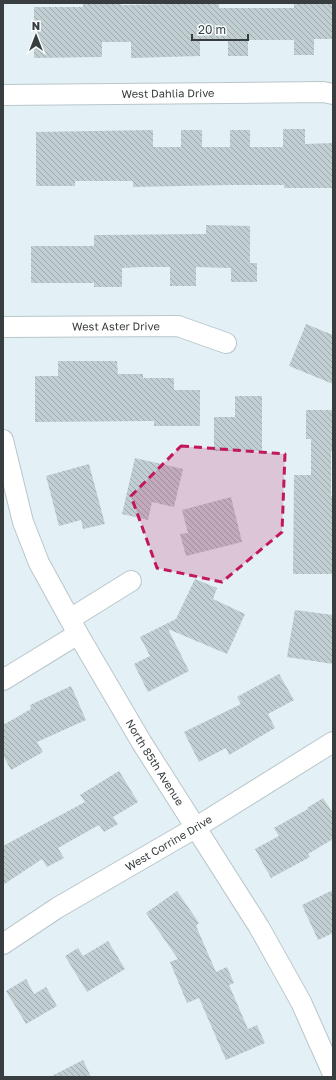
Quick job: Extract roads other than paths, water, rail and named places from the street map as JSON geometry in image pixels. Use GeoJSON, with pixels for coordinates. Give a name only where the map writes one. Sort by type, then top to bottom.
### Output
{"type":"FeatureCollection","features":[{"type":"Feature","properties":{"kind":"street","name":"West Dahlia Drive"},"geometry":{"type":"LineString","coordinates":[[3,95],[315,92],[333,94]]}},
{"type":"Feature","properties":{"kind":"street","name":"West Aster Drive"},"geometry":{"type":"LineString","coordinates":[[3,326],[178,326],[226,343]]}},
{"type":"Feature","properties":{"kind":"street","name":"North 85th Avenue"},"geometry":{"type":"LineString","coordinates":[[3,440],[23,522],[39,563],[142,743],[259,926],[298,996],[332,1070]]}},
{"type":"Feature","properties":{"kind":"street"},"geometry":{"type":"LineString","coordinates":[[3,680],[131,581]]}},
{"type":"Feature","properties":{"kind":"street","name":"West Corrine Drive"},"geometry":{"type":"LineString","coordinates":[[3,944],[57,908],[195,828],[333,742]]}}]}
